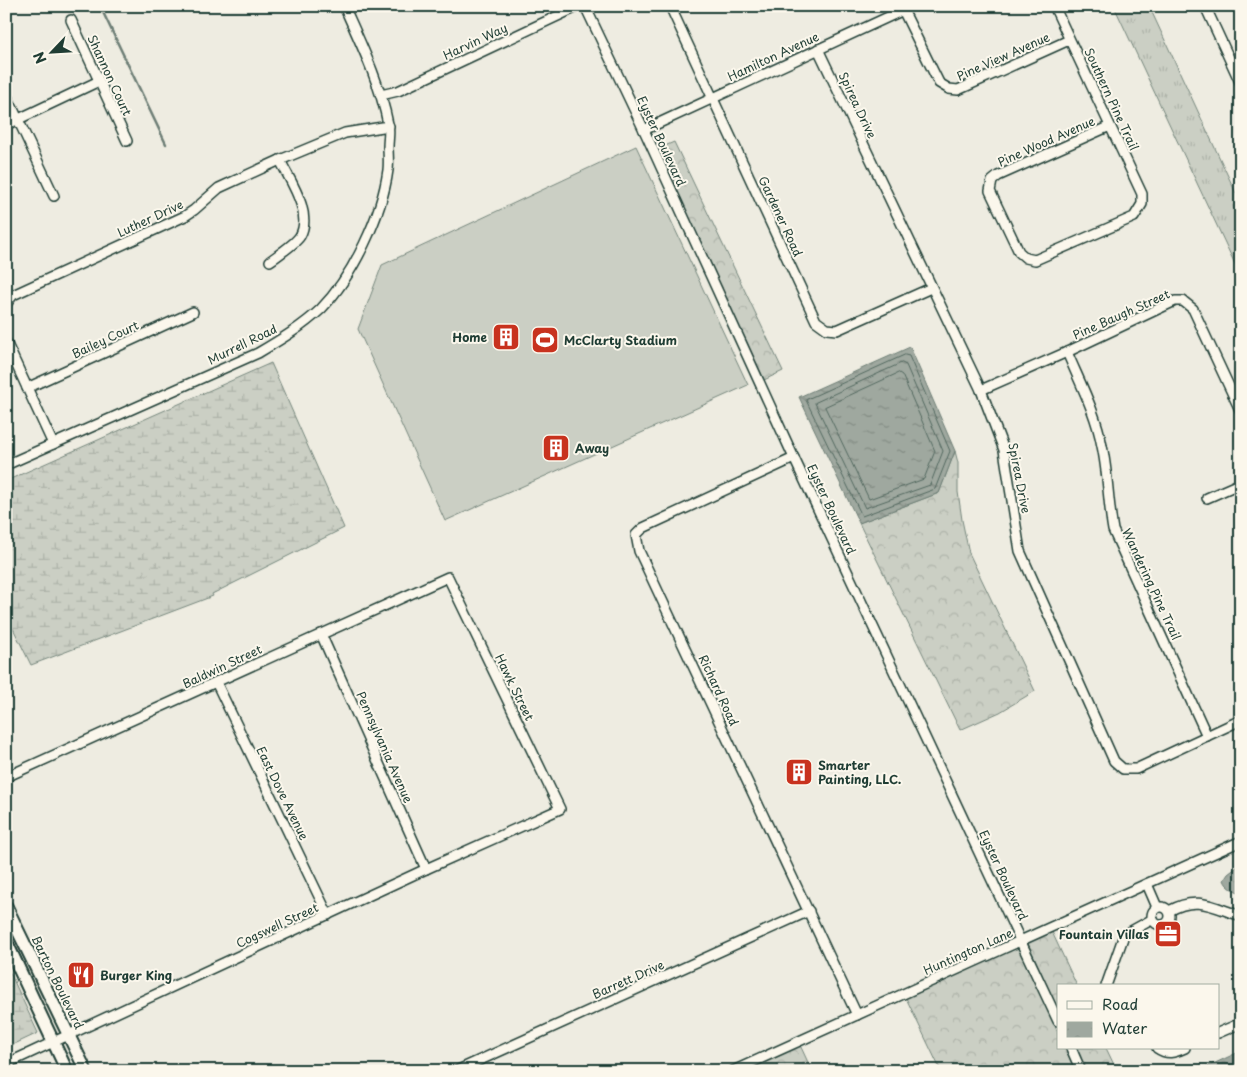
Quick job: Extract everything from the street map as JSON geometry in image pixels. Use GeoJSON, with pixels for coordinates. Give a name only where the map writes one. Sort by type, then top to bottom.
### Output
{"type":"FeatureCollection","features":[{"type":"Feature","properties":{"kind":"main road","name":"Barton Boulevard"},"geometry":{"type":"LineString","coordinates":[[6,906],[86,1071]]}},
{"type":"Feature","properties":{"kind":"main road"},"geometry":{"type":"LineString","coordinates":[[6,930],[18,947],[28,951]]}},
{"type":"Feature","properties":{"kind":"main road"},"geometry":{"type":"LineString","coordinates":[[6,941],[67,1071]]}},
{"type":"Feature","properties":{"kind":"street","name":"Murrell Road"},"geometry":{"type":"LineString","coordinates":[[6,465],[258,352],[291,333],[321,309],[345,278],[365,243],[379,206],[388,170],[389,126],[381,96],[344,6]]}},
{"type":"Feature","properties":{"kind":"street","name":"Harvin Way"},"geometry":{"type":"LineString","coordinates":[[381,96],[400,90],[579,6]]}},
{"type":"Feature","properties":{"kind":"street","name":"Eyster Boulevard"},"geometry":{"type":"LineString","coordinates":[[585,6],[1057,1019]]}},
{"type":"Feature","properties":{"kind":"street","name":"Gardener Road"},"geometry":{"type":"LineString","coordinates":[[670,6],[816,321],[827,329],[837,330],[931,288]]}},
{"type":"Feature","properties":{"kind":"street","name":"Southern Pine Trail"},"geometry":{"type":"LineString","coordinates":[[1054,6],[1142,194],[1142,204]]}},
{"type":"Feature","properties":{"kind":"street"},"geometry":{"type":"LineString","coordinates":[[1205,6],[1241,84]]}},
{"type":"Feature","properties":{"kind":"street","name":"Hamilton Avenue"},"geometry":{"type":"LineString","coordinates":[[644,130],[908,8]]}},
{"type":"Feature","properties":{"kind":"street","name":"Pine View Avenue"},"geometry":{"type":"LineString","coordinates":[[908,8],[939,83],[949,89],[958,90],[1069,40]]}},
{"type":"Feature","properties":{"kind":"street","name":"Shannon Court"},"geometry":{"type":"LineString","coordinates":[[71,20],[127,141]]}},
{"type":"Feature","properties":{"kind":"street","name":"Spirea Drive"},"geometry":{"type":"LineString","coordinates":[[818,50],[981,390],[1004,450],[1020,551],[1114,761],[1123,769],[1136,769],[1241,720]]}},
{"type":"Feature","properties":{"kind":"street"},"geometry":{"type":"LineString","coordinates":[[6,125],[99,81]]}},
{"type":"Feature","properties":{"kind":"street"},"geometry":{"type":"LineString","coordinates":[[6,94],[54,196]]}},
{"type":"Feature","properties":{"kind":"street","name":"Luther Drive"},"geometry":{"type":"LineString","coordinates":[[6,304],[12,295],[186,216],[219,188],[280,160],[345,134],[389,126]]}},
{"type":"Feature","properties":{"kind":"street","name":"Pine Wood Avenue"},"geometry":{"type":"LineString","coordinates":[[1110,126],[998,176],[992,181],[990,191],[1019,252],[1026,258],[1035,260],[1134,217],[1142,204]]}},
{"type":"Feature","properties":{"kind":"street"},"geometry":{"type":"LineString","coordinates":[[270,261],[299,238],[304,225],[303,208],[280,160]]}},
{"type":"Feature","properties":{"kind":"street","name":"Pine Baugh Street"},"geometry":{"type":"LineString","coordinates":[[981,390],[1175,301],[1183,301],[1193,309],[1241,412]]}},
{"type":"Feature","properties":{"kind":"street","name":"Bailey Court"},"geometry":{"type":"LineString","coordinates":[[27,388],[193,312]]}},
{"type":"Feature","properties":{"kind":"street"},"geometry":{"type":"LineString","coordinates":[[6,342],[54,444]]}},
{"type":"Feature","properties":{"kind":"street","name":"Wandering Pine Trail"},"geometry":{"type":"LineString","coordinates":[[1067,352],[1103,447],[1113,530],[1207,736]]}},
{"type":"Feature","properties":{"kind":"street","name":"Richard Road"},"geometry":{"type":"LineString","coordinates":[[794,458],[643,528],[636,535],[639,551],[857,1015]]}},
{"type":"Feature","properties":{"kind":"street"},"geometry":{"type":"LineString","coordinates":[[1207,498],[1241,483]]}},
{"type":"Feature","properties":{"kind":"street","name":"Baldwin Street"},"geometry":{"type":"LineString","coordinates":[[6,777],[448,577]]}},
{"type":"Feature","properties":{"kind":"street","name":"Hawk Street"},"geometry":{"type":"LineString","coordinates":[[448,577],[560,809]]}},
{"type":"Feature","properties":{"kind":"street","name":"Pennsylvania Avenue"},"geometry":{"type":"LineString","coordinates":[[321,634],[426,869]]}},
{"type":"Feature","properties":{"kind":"street","name":"East Dove Avenue"},"geometry":{"type":"LineString","coordinates":[[216,682],[328,915]]}},
{"type":"Feature","properties":{"kind":"street","name":"Cogswell Street"},"geometry":{"type":"LineString","coordinates":[[6,1064],[426,869],[560,809]]}},
{"type":"Feature","properties":{"kind":"street","name":"Huntington Lane"},"geometry":{"type":"LineString","coordinates":[[733,1071],[1241,841]]}},
{"type":"Feature","properties":{"kind":"street"},"geometry":{"type":"LineString","coordinates":[[1147,884],[1157,907]]}},
{"type":"Feature","properties":{"kind":"street"},"geometry":{"type":"LineString","coordinates":[[1169,911],[1187,903],[1198,902],[1241,916]]}},
{"type":"Feature","properties":{"kind":"street"},"geometry":{"type":"LineString","coordinates":[[1157,907],[1164,907],[1169,911],[1170,918],[1165,924],[1158,924],[1153,919],[1153,912],[1157,907]]}},
{"type":"Feature","properties":{"kind":"street","name":"Barrett Drive"},"geometry":{"type":"LineString","coordinates":[[456,1071],[809,911]]}},
{"type":"Feature","properties":{"kind":"street"},"geometry":{"type":"LineString","coordinates":[[1107,984],[1124,935],[1153,919]]}},
{"type":"Feature","properties":{"kind":"street"},"geometry":{"type":"LineString","coordinates":[[1220,1032],[1241,1023]]}},
{"type":"Feature","properties":{"kind":"street"},"geometry":{"type":"LineString","coordinates":[[1072,1050],[1081,1071]]}},
{"type":"Feature","properties":{"kind":"street"},"geometry":{"type":"LineString","coordinates":[[1160,1050],[1170,1053],[1179,1050]]}},
{"type":"Feature","properties":{"kind":"green space"},"geometry":{"type":"Polygon","coordinates":[[[1114,6],[1149,6],[1241,204],[1241,277],[1114,6]]]}},
{"type":"Feature","properties":{"kind":"green space"},"geometry":{"type":"Polygon","coordinates":[[[674,142],[783,371],[764,380],[658,149],[674,142]]]}},
{"type":"Feature","properties":{"kind":"green space","name":"McClarty Stadium"},"geometry":{"type":"Polygon","coordinates":[[[636,146],[748,385],[445,521],[358,329],[382,265],[636,146]]]}},
{"type":"Feature","properties":{"kind":"green space"},"geometry":{"type":"Polygon","coordinates":[[[271,363],[344,528],[212,594],[213,596],[31,665],[6,614],[6,481],[271,363]]]}},
{"type":"Feature","properties":{"kind":"green space"},"geometry":{"type":"Polygon","coordinates":[[[955,451],[958,463],[958,492],[969,553],[1035,691],[1000,712],[960,730],[859,523],[939,493],[955,451]]]}},
{"type":"Feature","properties":{"kind":"green space"},"geometry":{"type":"Polygon","coordinates":[[[1052,932],[1076,984],[1057,984],[1057,1008],[1028,943],[1052,932]]]}},
{"type":"Feature","properties":{"kind":"green space"},"geometry":{"type":"Polygon","coordinates":[[[1019,947],[1057,1031],[1057,1050],[1066,1050],[1076,1071],[941,1071],[906,998],[1019,947]]]}},
{"type":"Feature","properties":{"kind":"green space"},"geometry":{"type":"Polygon","coordinates":[[[6,964],[38,1033],[6,1048],[6,964]]]}},
{"type":"Feature","properties":{"kind":"green space"},"geometry":{"type":"Polygon","coordinates":[[[800,1045],[812,1071],[743,1071],[800,1045]]]}},
{"type":"Feature","properties":{"kind":"green space"},"geometry":{"type":"Polygon","coordinates":[[[1077,1050],[1107,1050],[1117,1071],[1086,1071],[1077,1050]]]}},
{"type":"Feature","properties":{"kind":"water"},"geometry":{"type":"Polygon","coordinates":[[[910,347],[955,451],[939,493],[859,523],[799,397],[910,347]]]}},
{"type":"Feature","properties":{"kind":"water"},"geometry":{"type":"Polygon","coordinates":[[[1241,864],[1241,893],[1229,887],[1224,880],[1228,874],[1241,864]]]}},
{"type":"Feature","properties":{"kind":"water"},"geometry":{"type":"Polygon","coordinates":[[[1241,1051],[1241,1071],[1198,1071],[1241,1051]]]}},
{"type":"Feature","properties":{"kind":"waterway"},"geometry":{"type":"LineString","coordinates":[[100,6],[166,144]]}},
{"type":"Feature","properties":{"kind":"place","name":"Home"},"geometry":{"type":"Point","coordinates":[506,337]}},
{"type":"Feature","properties":{"kind":"place","name":"McClarty Stadium"},"geometry":{"type":"Point","coordinates":[545,340]}},
{"type":"Feature","properties":{"kind":"place","name":"Away"},"geometry":{"type":"Point","coordinates":[556,448]}},
{"type":"Feature","properties":{"kind":"place","name":"Smarter Painting, LLC."},"geometry":{"type":"Point","coordinates":[799,772]}},
{"type":"Feature","properties":{"kind":"place","name":"Fountain Villas"},"geometry":{"type":"Point","coordinates":[1168,934]}},
{"type":"Feature","properties":{"kind":"place","name":"Burger King"},"geometry":{"type":"Point","coordinates":[81,975]}}]}
